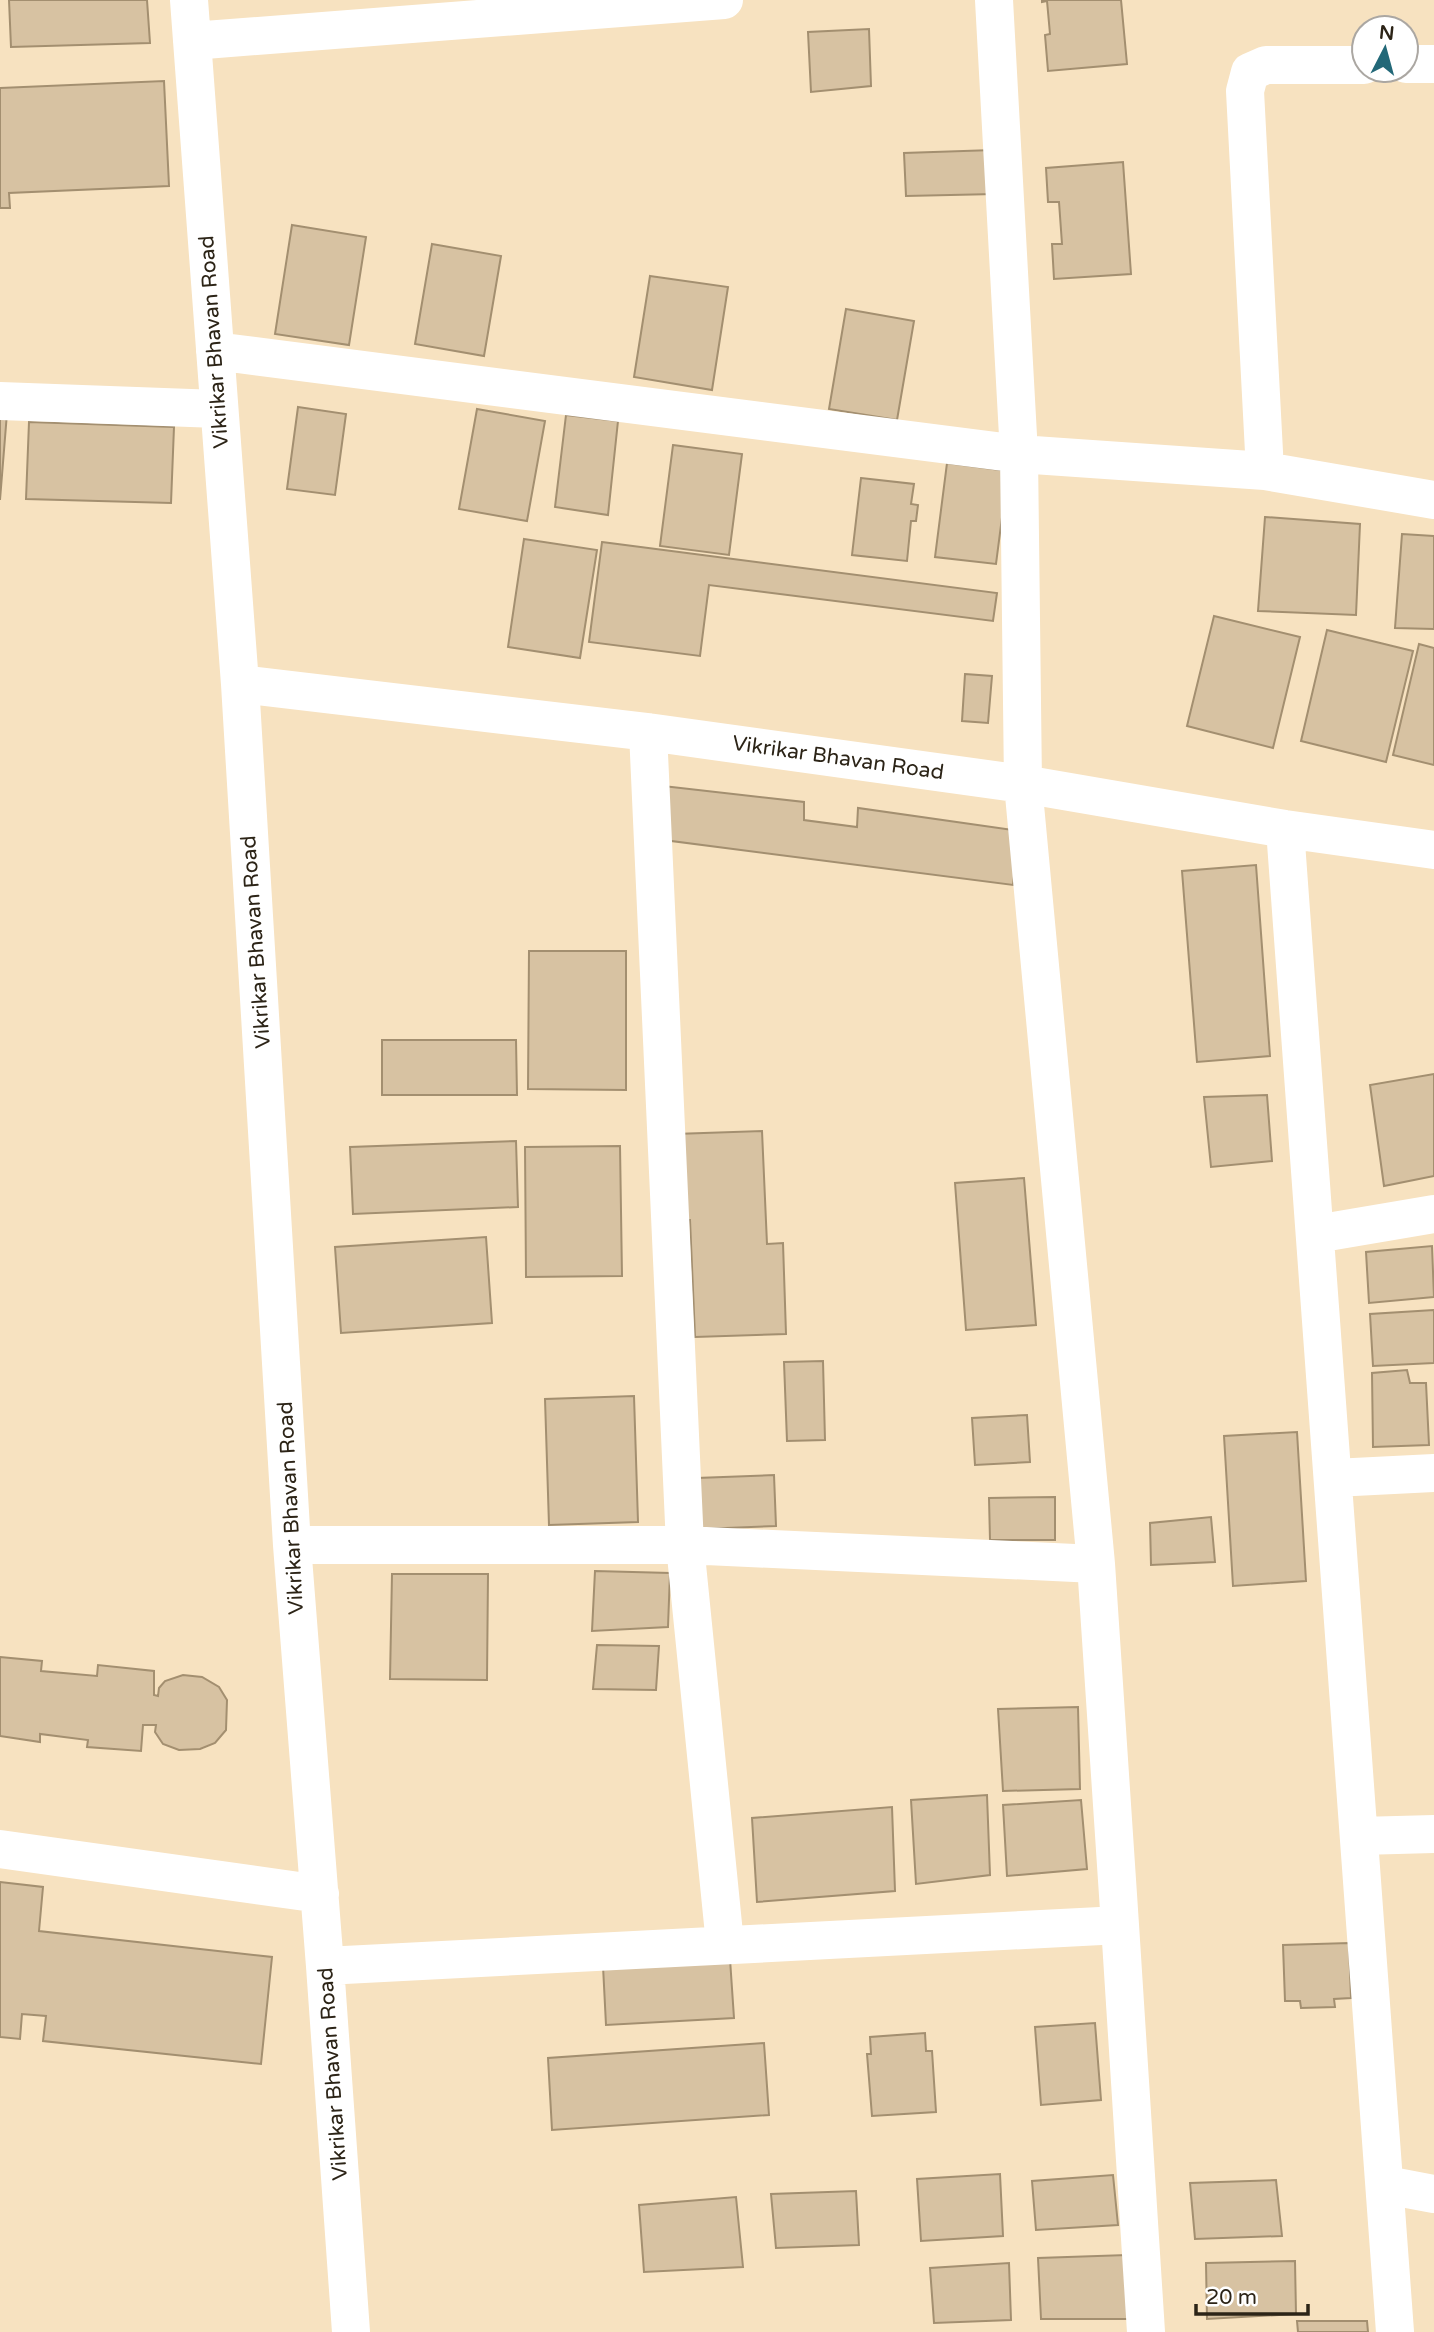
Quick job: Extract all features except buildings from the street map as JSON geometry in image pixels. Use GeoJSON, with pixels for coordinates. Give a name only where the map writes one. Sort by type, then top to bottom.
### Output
{"type":"FeatureCollection","features":[{"type":"Feature","properties":{"kind":"street","name":"Vikrikar Bhavan Road"},"geometry":{"type":"LineString","coordinates":[[189,0],[240,684],[292,1545],[351,2332]]}},
{"type":"Feature","properties":{"kind":"street"},"geometry":{"type":"LineString","coordinates":[[191,41],[724,0]]}},
{"type":"Feature","properties":{"kind":"street"},"geometry":{"type":"LineString","coordinates":[[994,0],[1019,454],[1023,784],[1096,1564],[1146,2332]]}},
{"type":"Feature","properties":{"kind":"street"},"geometry":{"type":"LineString","coordinates":[[1265,471],[1245,90],[1250,72],[1266,65],[1350,65]]}},
{"type":"Feature","properties":{"kind":"street"},"geometry":{"type":"LineString","coordinates":[[215,351],[1019,454],[1265,471],[1434,500]]}},
{"type":"Feature","properties":{"kind":"street"},"geometry":{"type":"LineString","coordinates":[[0,401],[218,409]]}},
{"type":"Feature","properties":{"kind":"street","name":"Vikrikar Bhavan Road"},"geometry":{"type":"LineString","coordinates":[[240,684],[648,732],[1023,784],[1285,829],[1434,850]]}},
{"type":"Feature","properties":{"kind":"street"},"geometry":{"type":"LineString","coordinates":[[648,732],[685,1545],[725,1944]]}},
{"type":"Feature","properties":{"kind":"street"},"geometry":{"type":"LineString","coordinates":[[1285,829],[1395,2332]]}},
{"type":"Feature","properties":{"kind":"street"},"geometry":{"type":"LineString","coordinates":[[1316,1234],[1434,1214]]}},
{"type":"Feature","properties":{"kind":"street"},"geometry":{"type":"LineString","coordinates":[[1334,1478],[1434,1473]]}},
{"type":"Feature","properties":{"kind":"street"},"geometry":{"type":"LineString","coordinates":[[292,1545],[685,1545],[1096,1564]]}},
{"type":"Feature","properties":{"kind":"street"},"geometry":{"type":"LineString","coordinates":[[1360,1836],[1434,1834]]}},
{"type":"Feature","properties":{"kind":"street"},"geometry":{"type":"LineString","coordinates":[[0,1849],[320,1894]]}},
{"type":"Feature","properties":{"kind":"street"},"geometry":{"type":"LineString","coordinates":[[325,1966],[1120,1925]]}},
{"type":"Feature","properties":{"kind":"street"},"geometry":{"type":"LineString","coordinates":[[1386,2185],[1434,2194]]}}]}
